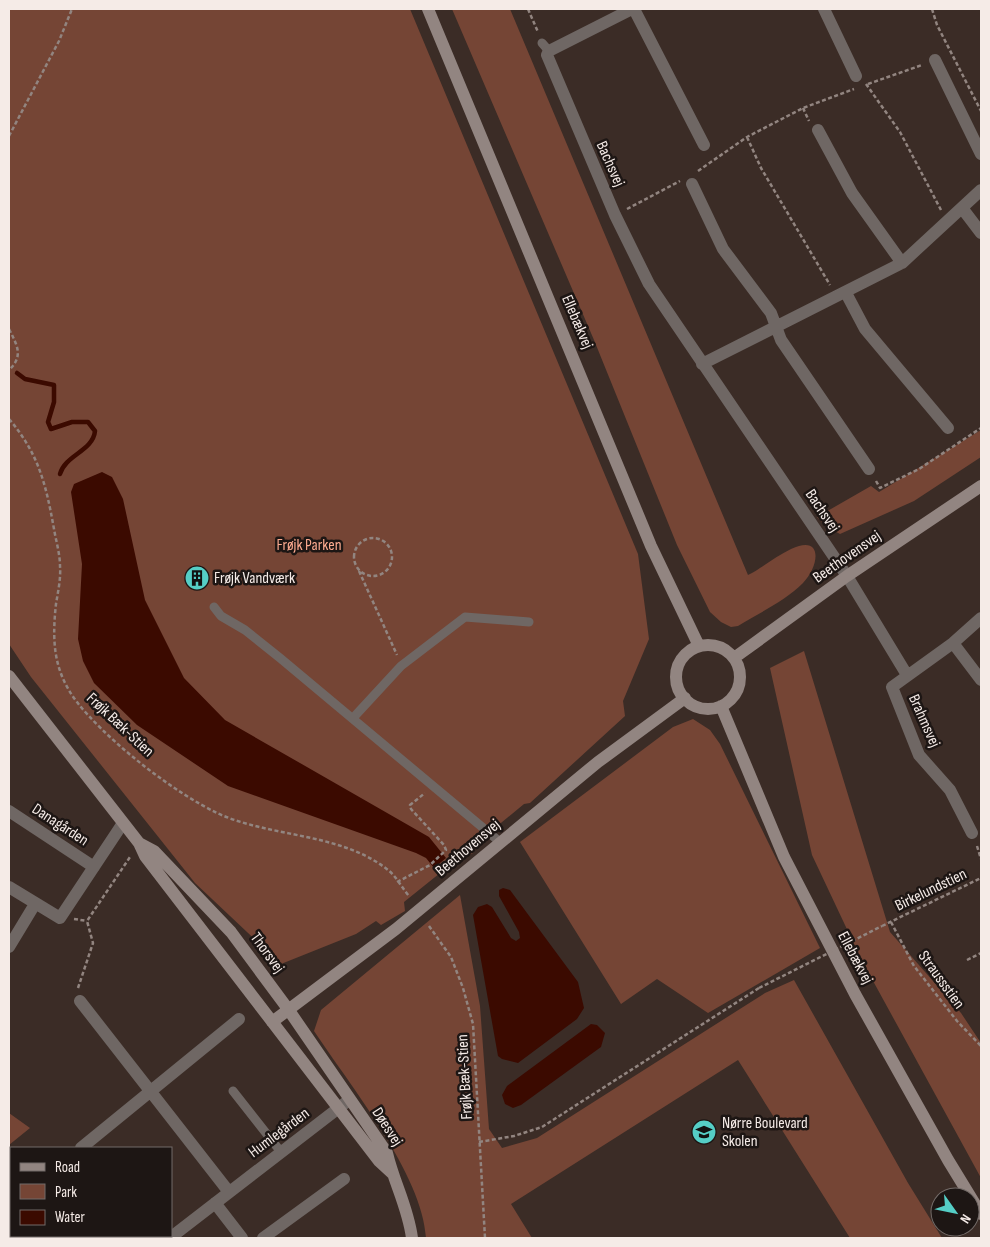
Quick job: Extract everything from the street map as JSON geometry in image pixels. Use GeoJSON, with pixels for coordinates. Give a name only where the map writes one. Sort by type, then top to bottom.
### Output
{"type":"FeatureCollection","features":[{"type":"Feature","properties":{"kind":"street","name":"Ellebækvej"},"geometry":{"type":"LineString","coordinates":[[428,9],[652,546],[699,646]]}},
{"type":"Feature","properties":{"kind":"street"},"geometry":{"type":"LineString","coordinates":[[546,47],[633,9],[704,145]]}},
{"type":"Feature","properties":{"kind":"street"},"geometry":{"type":"LineString","coordinates":[[824,9],[861,80]]}},
{"type":"Feature","properties":{"kind":"street","name":"Bachsvej"},"geometry":{"type":"LineString","coordinates":[[546,47],[547,55],[567,105],[615,215],[649,284],[847,576]]}},
{"type":"Feature","properties":{"kind":"street"},"geometry":{"type":"LineString","coordinates":[[935,60],[981,154]]}},
{"type":"Feature","properties":{"kind":"street"},"geometry":{"type":"LineString","coordinates":[[818,130],[852,193],[902,263]]}},
{"type":"Feature","properties":{"kind":"street"},"geometry":{"type":"LineString","coordinates":[[689,179],[723,249],[771,313],[781,340],[869,469]]}},
{"type":"Feature","properties":{"kind":"street"},"geometry":{"type":"LineString","coordinates":[[702,364],[902,263],[981,190]]}},
{"type":"Feature","properties":{"kind":"street"},"geometry":{"type":"LineString","coordinates":[[962,208],[981,232]]}},
{"type":"Feature","properties":{"kind":"street"},"geometry":{"type":"LineString","coordinates":[[841,295],[865,329],[948,428]]}},
{"type":"Feature","properties":{"kind":"street","name":"Beethovensvej"},"geometry":{"type":"LineString","coordinates":[[734,658],[847,576],[981,486]]}},
{"type":"Feature","properties":{"kind":"street","name":"Brahmsvej"},"geometry":{"type":"LineString","coordinates":[[847,576],[907,675]]}},
{"type":"Feature","properties":{"kind":"street","name":"Brahmsvej"},"geometry":{"type":"LineString","coordinates":[[972,833],[950,790],[919,755],[892,687],[953,643],[981,618]]}},
{"type":"Feature","properties":{"kind":"street"},"geometry":{"type":"LineString","coordinates":[[953,643],[981,680]]}},
{"type":"Feature","properties":{"kind":"street"},"geometry":{"type":"LineString","coordinates":[[699,646],[718,646],[734,658],[739,668],[740,680],[734,695],[721,706],[702,708],[685,698],[676,679],[678,669],[689,651],[699,646]]}},
{"type":"Feature","properties":{"kind":"street","name":"Thorsvej"},"geometry":{"type":"LineString","coordinates":[[9,676],[139,843],[145,856],[338,1108]]}},
{"type":"Feature","properties":{"kind":"street","name":"Beethovensvej"},"geometry":{"type":"LineString","coordinates":[[272,1022],[396,929],[598,762],[685,698]]}},
{"type":"Feature","properties":{"kind":"street","name":"Ellebækvej"},"geometry":{"type":"LineString","coordinates":[[721,706],[784,857],[855,994],[948,1160],[981,1214]]}},
{"type":"Feature","properties":{"kind":"street","name":"Danagården"},"geometry":{"type":"LineString","coordinates":[[9,811],[94,867]]}},
{"type":"Feature","properties":{"kind":"street","name":"Danagården"},"geometry":{"type":"LineString","coordinates":[[9,887],[60,918],[123,823]]}},
{"type":"Feature","properties":{"kind":"street","name":"Thorsvej"},"geometry":{"type":"LineString","coordinates":[[139,843],[154,850],[231,932],[288,1009],[349,1100]]}},
{"type":"Feature","properties":{"kind":"street"},"geometry":{"type":"LineString","coordinates":[[9,947],[35,904]]}},
{"type":"Feature","properties":{"kind":"street"},"geometry":{"type":"LineString","coordinates":[[80,1001],[229,1192]]}},
{"type":"Feature","properties":{"kind":"street"},"geometry":{"type":"LineString","coordinates":[[82,1147],[239,1018]]}},
{"type":"Feature","properties":{"kind":"street","name":"Humlegården"},"geometry":{"type":"LineString","coordinates":[[172,1234],[349,1100]]}},
{"type":"Feature","properties":{"kind":"street","name":"Døesvej"},"geometry":{"type":"LineString","coordinates":[[349,1100],[387,1153],[392,1174],[402,1192],[412,1238]]}},
{"type":"Feature","properties":{"kind":"street","name":"Døesvej"},"geometry":{"type":"LineString","coordinates":[[338,1108],[379,1161],[392,1174]]}},
{"type":"Feature","properties":{"kind":"street"},"geometry":{"type":"LineString","coordinates":[[263,1238],[344,1179]]}},
{"type":"Feature","properties":{"kind":"street"},"geometry":{"type":"LineString","coordinates":[[215,1203],[242,1238]]}},
{"type":"Feature","properties":{"kind":"lane"},"geometry":{"type":"LineString","coordinates":[[214,607],[221,616],[245,630],[500,842]]}},
{"type":"Feature","properties":{"kind":"lane"},"geometry":{"type":"LineString","coordinates":[[352,718],[401,666],[465,617],[529,622]]}},
{"type":"Feature","properties":{"kind":"lane"},"geometry":{"type":"LineString","coordinates":[[233,1091],[281,1152]]}},
{"type":"Feature","properties":{"kind":"path"},"geometry":{"type":"LineString","coordinates":[[9,136],[59,41],[72,9]]}},
{"type":"Feature","properties":{"kind":"path"},"geometry":{"type":"LineString","coordinates":[[528,9],[546,47]]}},
{"type":"Feature","properties":{"kind":"path"},"geometry":{"type":"LineString","coordinates":[[932,9],[950,52],[981,111]]}},
{"type":"Feature","properties":{"kind":"path"},"geometry":{"type":"LineString","coordinates":[[615,215],[689,179],[747,137],[803,108],[861,80],[935,60],[950,52]]}},
{"type":"Feature","properties":{"kind":"path"},"geometry":{"type":"LineString","coordinates":[[861,80],[900,132],[941,210],[949,219]]}},
{"type":"Feature","properties":{"kind":"path"},"geometry":{"type":"LineString","coordinates":[[747,137],[761,168],[812,252],[841,295]]}},
{"type":"Feature","properties":{"kind":"path"},"geometry":{"type":"LineString","coordinates":[[9,330],[18,346],[19,353],[18,359],[9,370]]}},
{"type":"Feature","properties":{"kind":"path","name":"Frøjk Bæk-Stien"},"geometry":{"type":"LineString","coordinates":[[9,419],[38,463],[47,492],[60,567],[53,634],[56,661],[66,686],[87,714],[125,751],[178,790],[217,813],[250,824],[353,849],[388,870],[409,896]]}},
{"type":"Feature","properties":{"kind":"path"},"geometry":{"type":"LineString","coordinates":[[869,469],[880,488],[920,469],[981,428]]}},
{"type":"Feature","properties":{"kind":"path"},"geometry":{"type":"LineString","coordinates":[[358,569],[369,575],[381,574],[386,570],[391,560],[389,548],[385,543],[370,538],[360,544],[354,553],[355,564],[401,666]]}},
{"type":"Feature","properties":{"kind":"path"},"geometry":{"type":"LineString","coordinates":[[397,882],[430,865],[444,854],[446,850],[444,845],[411,809],[410,805],[419,796],[435,787]]}},
{"type":"Feature","properties":{"kind":"path"},"geometry":{"type":"LineString","coordinates":[[80,1001],[77,990],[92,943],[88,921],[139,843]]}},
{"type":"Feature","properties":{"kind":"path","name":"Birkelundstien"},"geometry":{"type":"LineString","coordinates":[[479,1142],[514,1136],[542,1127],[759,988],[981,878]]}},
{"type":"Feature","properties":{"kind":"path","name":"Straussstien"},"geometry":{"type":"LineString","coordinates":[[891,922],[914,966],[957,1021],[981,1046]]}},
{"type":"Feature","properties":{"kind":"path","name":"Frøjk Bæk-Stien"},"geometry":{"type":"LineString","coordinates":[[429,926],[451,957],[474,1024],[485,1238]]}},
{"type":"Feature","properties":{"kind":"path"},"geometry":{"type":"LineString","coordinates":[[968,960],[981,954]]}},
{"type":"Feature","properties":{"kind":"green space","name":"Frøjk Parken"},"geometry":{"type":"Polygon","coordinates":[[[9,9],[410,9],[638,554],[649,639],[623,701],[625,716],[530,803],[524,804],[479,841],[480,844],[473,853],[463,859],[460,857],[404,902],[405,911],[381,925],[376,921],[356,934],[281,964],[195,883],[31,677],[9,644],[9,9]]]}},
{"type":"Feature","properties":{"kind":"green space"},"geometry":{"type":"Polygon","coordinates":[[[452,9],[510,9],[748,575],[791,549],[801,545],[809,545],[813,548],[815,560],[813,568],[803,583],[780,601],[738,626],[731,627],[721,622],[710,612],[677,545],[594,340],[452,9]]]}},
{"type":"Feature","properties":{"kind":"green space"},"geometry":{"type":"Polygon","coordinates":[[[981,430],[981,457],[914,501],[840,534],[825,526],[817,517],[871,486],[879,492],[981,430]]]}},
{"type":"Feature","properties":{"kind":"green space"},"geometry":{"type":"Polygon","coordinates":[[[804,651],[890,932],[961,1013],[981,1043],[981,1178],[861,959],[812,855],[770,668],[804,651]]]}},
{"type":"Feature","properties":{"kind":"green space"},"geometry":{"type":"Polygon","coordinates":[[[693,719],[710,730],[720,744],[820,948],[708,1013],[657,979],[621,1004],[520,842],[673,727],[693,719]]]}},
{"type":"Feature","properties":{"kind":"green space"},"geometry":{"type":"Polygon","coordinates":[[[460,895],[480,1006],[489,1129],[502,1148],[537,1138],[765,993],[794,980],[930,1219],[930,1237],[942,1238],[850,1238],[738,1060],[511,1204],[532,1238],[426,1238],[422,1213],[398,1159],[364,1103],[314,1031],[321,1010],[460,895]]]}},
{"type":"Feature","properties":{"kind":"green space"},"geometry":{"type":"Polygon","coordinates":[[[9,1113],[30,1128],[9,1145],[9,1113]]]}},
{"type":"Feature","properties":{"kind":"water"},"geometry":{"type":"Polygon","coordinates":[[[102,472],[112,477],[123,499],[145,600],[184,678],[225,720],[429,837],[446,858],[434,868],[426,858],[416,853],[228,786],[137,725],[94,683],[83,661],[78,639],[82,564],[71,492],[74,484],[102,472]]]}},
{"type":"Feature","properties":{"kind":"water"},"geometry":{"type":"Polygon","coordinates":[[[503,888],[510,890],[578,982],[584,1008],[577,1019],[518,1063],[502,1059],[498,1056],[473,915],[478,907],[487,904],[492,907],[511,938],[516,941],[520,938],[519,932],[499,896],[499,890],[503,888]]]}},
{"type":"Feature","properties":{"kind":"water"},"geometry":{"type":"Polygon","coordinates":[[[591,1024],[597,1025],[605,1033],[601,1047],[521,1105],[513,1108],[505,1104],[502,1095],[507,1086],[591,1024]]]}},
{"type":"Feature","properties":{"kind":"waterway"},"geometry":{"type":"LineString","coordinates":[[17,373],[25,379],[54,385],[54,402],[48,422],[51,429],[72,422],[88,422],[95,431],[89,443],[67,462],[60,474]]}},
{"type":"Feature","properties":{"kind":"place","name":"Frøjk Vandværk"},"geometry":{"type":"Point","coordinates":[197,578]}},
{"type":"Feature","properties":{"kind":"place","name":"Nørre Boulevard Skolen"},"geometry":{"type":"Point","coordinates":[704,1132]}}]}
